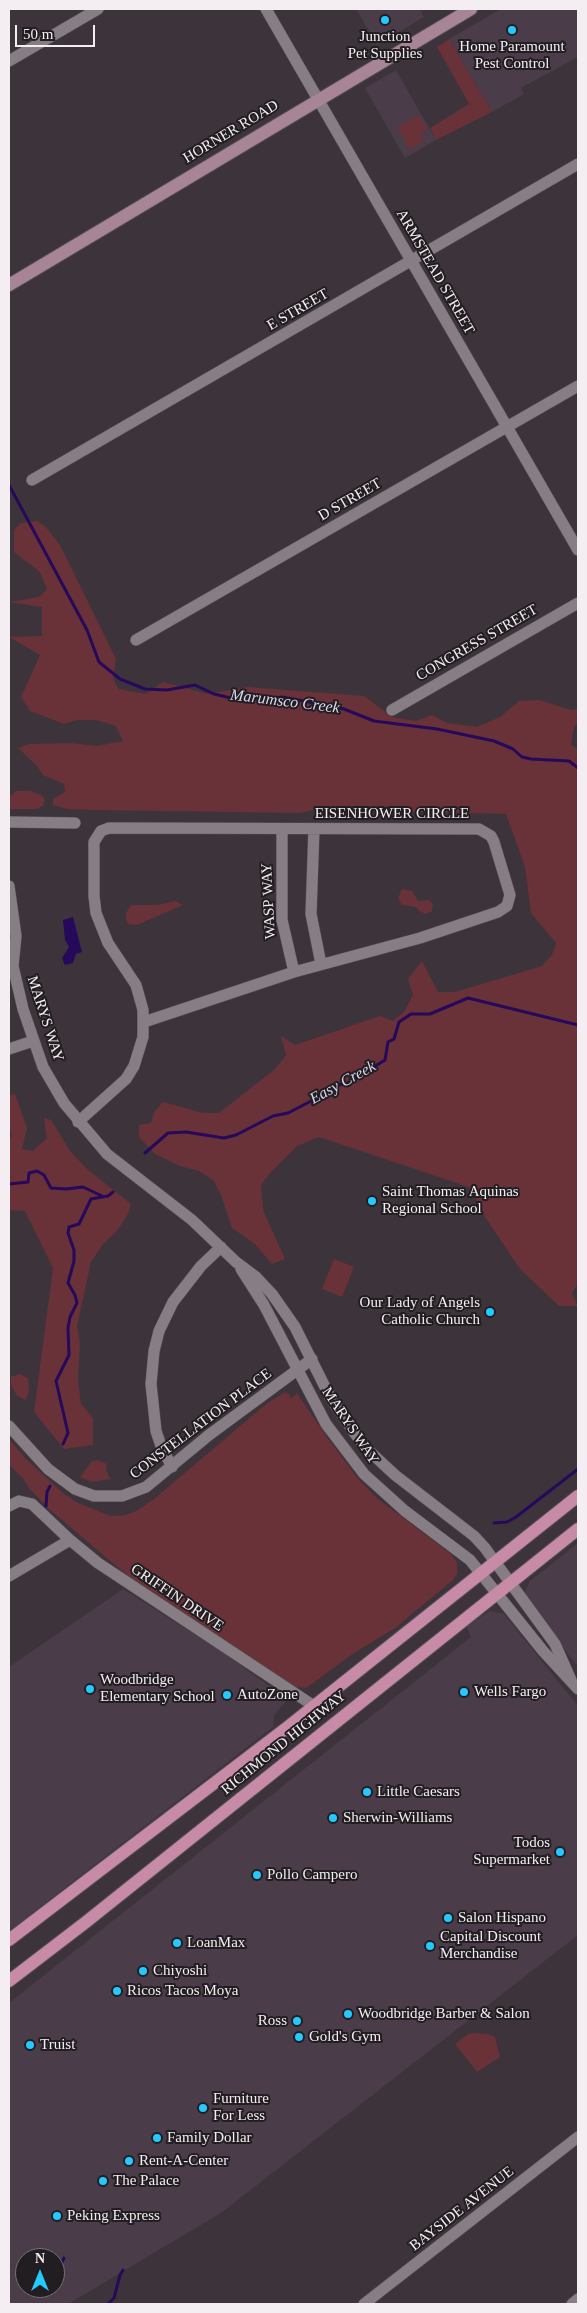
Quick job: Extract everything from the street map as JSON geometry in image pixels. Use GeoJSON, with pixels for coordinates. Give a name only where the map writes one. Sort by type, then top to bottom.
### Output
{"type":"FeatureCollection","features":[{"type":"Feature","properties":{"kind":"main road","name":"HORNER ROAD"},"geometry":{"type":"LineString","coordinates":[[9,285],[318,98],[471,9]]}},
{"type":"Feature","properties":{"kind":"main road","name":"RICHMOND HIGHWAY"},"geometry":{"type":"LineString","coordinates":[[9,1940],[134,1846],[314,1706],[578,1496]]}},
{"type":"Feature","properties":{"kind":"main road","name":"RICHMOND HIGHWAY"},"geometry":{"type":"LineString","coordinates":[[9,1981],[578,1529]]}},
{"type":"Feature","properties":{"kind":"street"},"geometry":{"type":"LineString","coordinates":[[9,61],[98,9]]}},
{"type":"Feature","properties":{"kind":"street","name":"ARMSTEAD STREET"},"geometry":{"type":"LineString","coordinates":[[266,9],[578,550]]}},
{"type":"Feature","properties":{"kind":"street","name":"E STREET"},"geometry":{"type":"LineString","coordinates":[[32,480],[412,262],[578,164]]}},
{"type":"Feature","properties":{"kind":"street","name":"D STREET"},"geometry":{"type":"LineString","coordinates":[[136,640],[578,386]]}},
{"type":"Feature","properties":{"kind":"street","name":"CONGRESS STREET"},"geometry":{"type":"LineString","coordinates":[[392,710],[578,603]]}},
{"type":"Feature","properties":{"kind":"street"},"geometry":{"type":"LineString","coordinates":[[9,822],[75,823]]}},
{"type":"Feature","properties":{"kind":"street","name":"EISENHOWER CIRCLE"},"geometry":{"type":"LineString","coordinates":[[78,1122],[126,1079],[140,1052],[144,1022],[136,985],[108,943],[96,913],[94,851],[98,835],[109,828],[480,829],[491,836],[510,895],[507,906],[498,912],[420,938],[294,972],[144,1022]]}},
{"type":"Feature","properties":{"kind":"street","name":"WASP WAY"},"geometry":{"type":"LineString","coordinates":[[282,829],[282,920],[294,972]]}},
{"type":"Feature","properties":{"kind":"street"},"geometry":{"type":"LineString","coordinates":[[314,829],[311,914],[321,964]]}},
{"type":"Feature","properties":{"kind":"street","name":"MARYS WAY"},"geometry":{"type":"LineString","coordinates":[[9,886],[16,936],[13,966],[23,1009],[43,1066],[54,1088],[78,1122],[107,1154],[192,1220],[236,1262],[256,1277],[272,1294],[296,1327],[330,1397],[367,1449],[426,1501],[474,1536],[555,1644],[575,1684]]}},
{"type":"Feature","properties":{"kind":"street"},"geometry":{"type":"LineString","coordinates":[[9,1049],[33,1041]]}},
{"type":"Feature","properties":{"kind":"street"},"geometry":{"type":"LineString","coordinates":[[172,1467],[161,1446],[156,1431],[151,1384],[154,1351],[159,1331],[173,1302],[201,1266],[221,1247]]}},
{"type":"Feature","properties":{"kind":"street","name":"MARYS WAY"},"geometry":{"type":"LineString","coordinates":[[236,1262],[264,1305],[326,1424],[364,1474],[405,1511],[466,1556],[543,1651],[575,1684]]}},
{"type":"Feature","properties":{"kind":"street","name":"CONSTELLATION PLACE"},"geometry":{"type":"LineString","coordinates":[[9,1426],[59,1479],[83,1493],[111,1497],[136,1492],[146,1487],[209,1435],[312,1359]]}},
{"type":"Feature","properties":{"kind":"street","name":"GRIFFIN DRIVE"},"geometry":{"type":"LineString","coordinates":[[9,1506],[18,1501],[33,1504],[70,1540],[111,1572],[314,1706]]}},
{"type":"Feature","properties":{"kind":"street"},"geometry":{"type":"LineString","coordinates":[[9,1576],[70,1540]]}},
{"type":"Feature","properties":{"kind":"street","name":"BAYSIDE AVENUE"},"geometry":{"type":"LineString","coordinates":[[364,2304],[578,2137]]}},
{"type":"Feature","properties":{"kind":"street"},"geometry":{"type":"LineString","coordinates":[[572,2304],[578,2299]]}},
{"type":"Feature","properties":{"kind":"shaded area"},"geometry":{"type":"Polygon","coordinates":[[[356,9],[420,9],[424,17],[377,45],[356,9]]]}},
{"type":"Feature","properties":{"kind":"shaded area"},"geometry":{"type":"Polygon","coordinates":[[[501,9],[578,9],[578,57],[521,88],[524,94],[492,112],[449,39],[501,9]]]}},
{"type":"Feature","properties":{"kind":"shaded area"},"geometry":{"type":"Polygon","coordinates":[[[449,39],[492,112],[436,140],[430,128],[469,104],[437,47],[449,39]]]}},
{"type":"Feature","properties":{"kind":"shaded area"},"geometry":{"type":"Polygon","coordinates":[[[396,70],[436,140],[405,158],[365,88],[396,70]]]}},
{"type":"Feature","properties":{"kind":"shaded area"},"geometry":{"type":"Polygon","coordinates":[[[419,115],[427,130],[420,134],[424,141],[409,149],[397,127],[419,115]]]}},
{"type":"Feature","properties":{"kind":"shaded area"},"geometry":{"type":"Polygon","coordinates":[[[37,521],[46,527],[60,545],[116,659],[113,679],[119,689],[146,694],[163,682],[207,694],[248,687],[364,696],[392,717],[416,721],[432,715],[447,723],[477,727],[500,717],[519,701],[539,700],[571,710],[578,709],[578,723],[574,727],[571,745],[578,749],[578,1284],[572,1293],[578,1306],[559,1306],[520,1269],[485,1217],[471,1188],[319,1137],[297,1146],[261,1185],[263,1210],[285,1259],[272,1264],[255,1244],[232,1228],[221,1195],[213,1180],[199,1171],[180,1166],[155,1154],[139,1137],[139,1125],[151,1123],[154,1112],[163,1102],[203,1113],[219,1113],[275,1069],[286,1055],[281,1036],[295,1045],[380,1016],[393,1021],[404,1012],[413,995],[408,979],[422,961],[438,992],[455,992],[542,966],[552,955],[556,943],[531,913],[525,867],[506,814],[317,809],[300,813],[92,810],[67,809],[53,805],[53,799],[65,792],[64,784],[43,775],[37,766],[18,748],[29,744],[70,743],[97,746],[123,741],[116,726],[96,720],[77,720],[64,724],[30,711],[21,697],[40,655],[9,637],[42,636],[42,607],[9,602],[39,597],[47,589],[40,572],[14,552],[14,530],[21,523],[37,521]]]}},
{"type":"Feature","properties":{"kind":"shaded area"},"geometry":{"type":"Polygon","coordinates":[[[16,791],[31,791],[41,795],[45,799],[43,806],[36,809],[9,809],[9,797],[16,791]]]}},
{"type":"Feature","properties":{"kind":"shaded area"},"geometry":{"type":"Polygon","coordinates":[[[402,889],[412,891],[418,901],[429,900],[433,904],[432,911],[426,914],[419,911],[416,907],[402,905],[398,898],[402,889]]]}},
{"type":"Feature","properties":{"kind":"shaded area"},"geometry":{"type":"Polygon","coordinates":[[[174,901],[183,905],[137,925],[128,924],[126,913],[131,905],[158,905],[174,901]]]}},
{"type":"Feature","properties":{"kind":"shaded area"},"geometry":{"type":"Polygon","coordinates":[[[73,917],[82,952],[76,954],[73,963],[65,965],[62,958],[69,947],[65,940],[63,920],[73,917]]]}},
{"type":"Feature","properties":{"kind":"shaded area"},"geometry":{"type":"Polygon","coordinates":[[[15,1094],[27,1128],[22,1149],[33,1151],[47,1138],[44,1118],[51,1120],[70,1151],[86,1168],[131,1204],[128,1214],[117,1231],[103,1244],[91,1262],[77,1326],[80,1343],[78,1380],[81,1404],[93,1418],[93,1445],[64,1449],[34,1412],[53,1268],[25,1211],[9,1210],[9,1140],[12,1137],[9,1125],[9,1096],[15,1094]]]}},
{"type":"Feature","properties":{"kind":"shaded area"},"geometry":{"type":"Polygon","coordinates":[[[334,1259],[354,1267],[342,1297],[322,1289],[334,1259]]]}},
{"type":"Feature","properties":{"kind":"shaded area"},"geometry":{"type":"Polygon","coordinates":[[[19,1374],[28,1378],[29,1391],[26,1400],[17,1396],[11,1385],[11,1376],[19,1374]]]}},
{"type":"Feature","properties":{"kind":"shaded area"},"geometry":{"type":"Polygon","coordinates":[[[285,1392],[290,1395],[290,1399],[297,1393],[359,1480],[378,1499],[451,1554],[457,1563],[457,1574],[453,1580],[395,1628],[354,1653],[306,1688],[294,1687],[134,1581],[49,1509],[28,1487],[23,1478],[9,1465],[9,1439],[25,1458],[63,1493],[78,1503],[111,1516],[125,1515],[136,1511],[154,1499],[265,1405],[285,1392]]]}},
{"type":"Feature","properties":{"kind":"shaded area"},"geometry":{"type":"Polygon","coordinates":[[[97,1460],[107,1464],[106,1470],[110,1479],[92,1482],[80,1477],[91,1462],[97,1460]]]}},
{"type":"Feature","properties":{"kind":"shaded area"},"geometry":{"type":"Polygon","coordinates":[[[578,1543],[578,1667],[528,1603],[525,1592],[530,1581],[578,1543]]]}},
{"type":"Feature","properties":{"kind":"shaded area"},"geometry":{"type":"Polygon","coordinates":[[[123,1589],[219,1650],[288,1699],[274,1715],[273,1727],[9,1931],[9,1667],[123,1589]]]}},
{"type":"Feature","properties":{"kind":"shaded area"},"geometry":{"type":"Polygon","coordinates":[[[490,1611],[504,1614],[578,1706],[578,1935],[221,2213],[68,2304],[9,2304],[9,2003],[471,1637],[466,1626],[490,1611]]]}},
{"type":"Feature","properties":{"kind":"shaded area"},"geometry":{"type":"Polygon","coordinates":[[[468,2034],[488,2034],[495,2037],[500,2057],[477,2072],[455,2044],[468,2034]]]}},
{"type":"Feature","properties":{"kind":"waterway","name":"Marumsco Creek"},"geometry":{"type":"LineString","coordinates":[[9,485],[87,630],[99,662],[120,679],[145,689],[167,690],[195,685],[214,694],[235,699],[254,695],[268,699],[282,697],[309,702],[344,709],[374,721],[437,729],[494,741],[513,749],[522,757],[569,761],[578,768]]}},
{"type":"Feature","properties":{"kind":"waterway","name":"Easy Creek"},"geometry":{"type":"LineString","coordinates":[[145,1153],[168,1133],[186,1132],[224,1138],[236,1135],[273,1116],[288,1113],[317,1098],[330,1087],[348,1083],[385,1060],[388,1042],[394,1039],[399,1022],[411,1014],[430,1014],[468,998],[578,1025]]}},
{"type":"Feature","properties":{"kind":"waterway"},"geometry":{"type":"LineString","coordinates":[[9,1184],[28,1182],[29,1173],[37,1171],[44,1175],[51,1188],[83,1187],[102,1196]]}},
{"type":"Feature","properties":{"kind":"waterway","name":"Easy Creek"},"geometry":{"type":"LineString","coordinates":[[63,1444],[68,1433],[56,1381],[69,1355],[68,1328],[70,1317],[77,1303],[68,1283],[74,1261],[74,1250],[68,1233],[69,1227],[79,1224],[91,1199],[108,1196],[113,1192]]}},
{"type":"Feature","properties":{"kind":"waterway"},"geometry":{"type":"LineString","coordinates":[[494,1523],[507,1522],[516,1517],[578,1469]]}},
{"type":"Feature","properties":{"kind":"waterway","name":"Easy Creek"},"geometry":{"type":"LineString","coordinates":[[46,1506],[47,1492],[50,1486]]}},
{"type":"Feature","properties":{"kind":"waterway"},"geometry":{"type":"LineString","coordinates":[[108,2304],[114,2298],[123,2270]]}},
{"type":"Feature","properties":{"kind":"place","name":"Junction Pet Supplies"},"geometry":{"type":"Point","coordinates":[385,20]}},
{"type":"Feature","properties":{"kind":"place","name":"Home Paramount Pest Control"},"geometry":{"type":"Point","coordinates":[512,30]}},
{"type":"Feature","properties":{"kind":"place","name":"Saint Thomas Aquinas Regional School"},"geometry":{"type":"Point","coordinates":[372,1201]}},
{"type":"Feature","properties":{"kind":"place","name":"Our Lady of Angels Catholic Church"},"geometry":{"type":"Point","coordinates":[490,1312]}},
{"type":"Feature","properties":{"kind":"place","name":"Woodbridge Elementary School"},"geometry":{"type":"Point","coordinates":[90,1689]}},
{"type":"Feature","properties":{"kind":"place","name":"Wells Fargo"},"geometry":{"type":"Point","coordinates":[464,1692]}},
{"type":"Feature","properties":{"kind":"place","name":"AutoZone"},"geometry":{"type":"Point","coordinates":[227,1695]}},
{"type":"Feature","properties":{"kind":"place","name":"Little Caesars"},"geometry":{"type":"Point","coordinates":[367,1792]}},
{"type":"Feature","properties":{"kind":"place","name":"Sherwin-Williams"},"geometry":{"type":"Point","coordinates":[333,1818]}},
{"type":"Feature","properties":{"kind":"place","name":"Todos Supermarket"},"geometry":{"type":"Point","coordinates":[560,1852]}},
{"type":"Feature","properties":{"kind":"place","name":"Pollo Campero"},"geometry":{"type":"Point","coordinates":[257,1875]}},
{"type":"Feature","properties":{"kind":"place","name":"Salon Hispano"},"geometry":{"type":"Point","coordinates":[448,1918]}},
{"type":"Feature","properties":{"kind":"place","name":"LoanMax"},"geometry":{"type":"Point","coordinates":[177,1943]}},
{"type":"Feature","properties":{"kind":"place","name":"Capital Discount Merchandise"},"geometry":{"type":"Point","coordinates":[430,1946]}},
{"type":"Feature","properties":{"kind":"place","name":"Chiyoshi"},"geometry":{"type":"Point","coordinates":[143,1971]}},
{"type":"Feature","properties":{"kind":"place","name":"Ricos Tacos Moya"},"geometry":{"type":"Point","coordinates":[117,1991]}},
{"type":"Feature","properties":{"kind":"place","name":"Woodbridge Barber & Salon"},"geometry":{"type":"Point","coordinates":[348,2014]}},
{"type":"Feature","properties":{"kind":"place","name":"Ross"},"geometry":{"type":"Point","coordinates":[297,2021]}},
{"type":"Feature","properties":{"kind":"place","name":"Gold's Gym"},"geometry":{"type":"Point","coordinates":[299,2037]}},
{"type":"Feature","properties":{"kind":"place","name":"Truist"},"geometry":{"type":"Point","coordinates":[30,2045]}},
{"type":"Feature","properties":{"kind":"place","name":"Furniture For Less"},"geometry":{"type":"Point","coordinates":[203,2108]}},
{"type":"Feature","properties":{"kind":"place","name":"Family Dollar"},"geometry":{"type":"Point","coordinates":[157,2138]}},
{"type":"Feature","properties":{"kind":"place","name":"Rent-A-Center"},"geometry":{"type":"Point","coordinates":[129,2161]}},
{"type":"Feature","properties":{"kind":"place","name":"The Palace"},"geometry":{"type":"Point","coordinates":[103,2181]}},
{"type":"Feature","properties":{"kind":"place","name":"Peking Express"},"geometry":{"type":"Point","coordinates":[57,2216]}}]}
